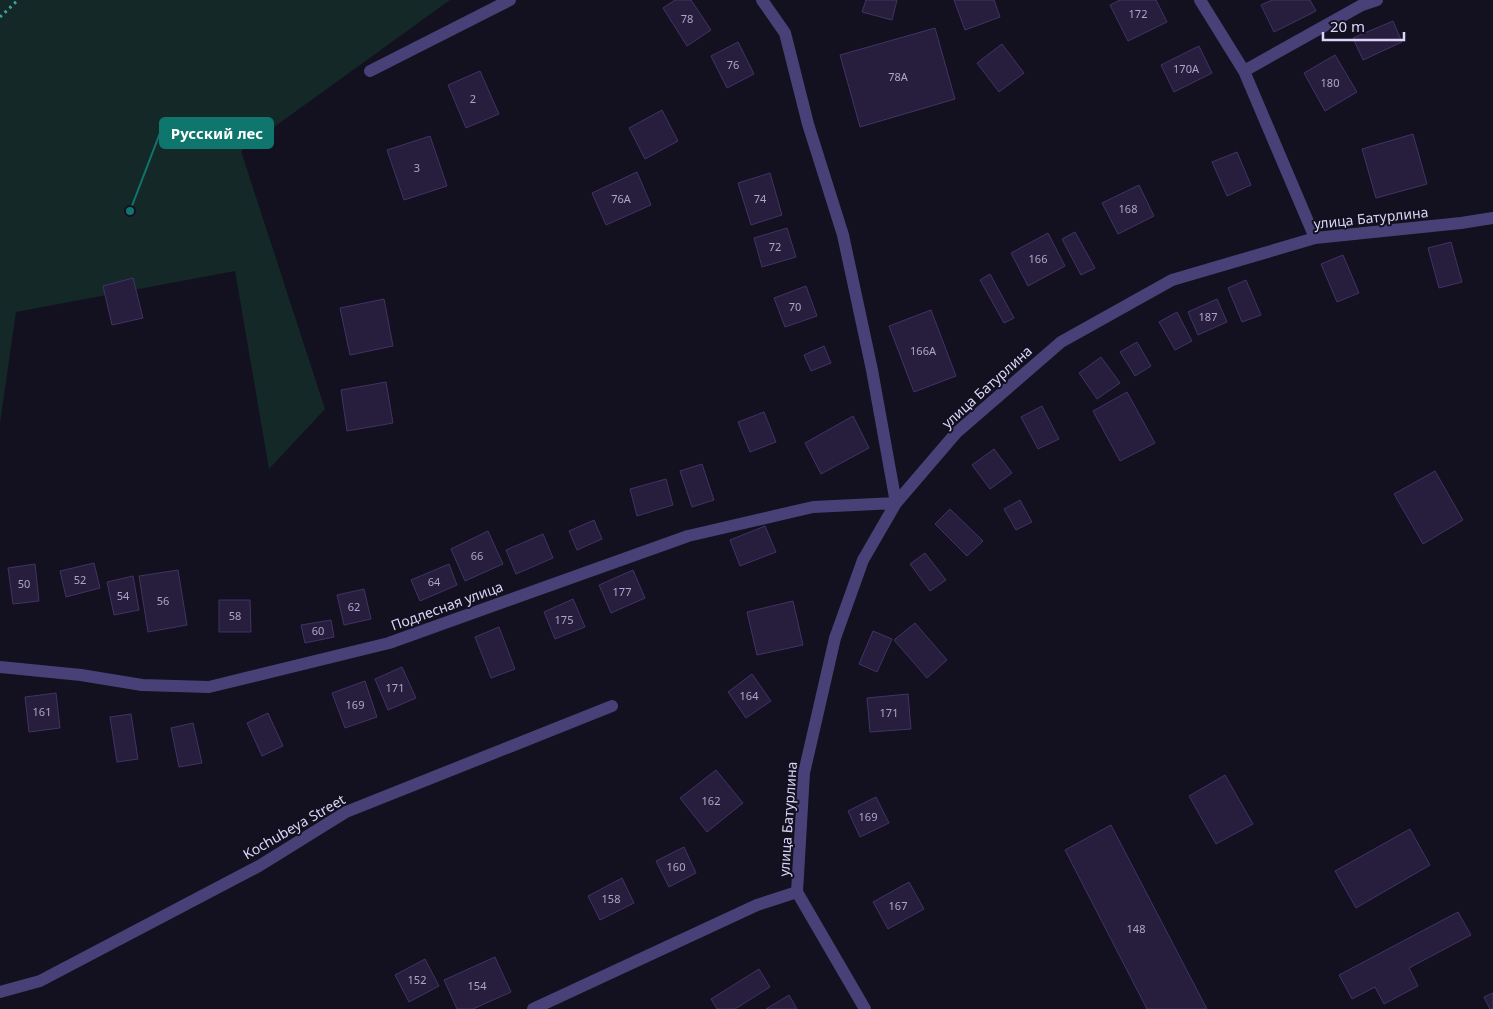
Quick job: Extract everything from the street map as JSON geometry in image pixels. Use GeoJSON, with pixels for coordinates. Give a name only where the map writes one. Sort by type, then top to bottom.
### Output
{"type":"FeatureCollection","features":[{"type":"Feature","properties":{"kind":"street"},"geometry":{"type":"LineString","coordinates":[[370,71],[510,0]]}},
{"type":"Feature","properties":{"kind":"street"},"geometry":{"type":"LineString","coordinates":[[762,0],[785,32],[808,124],[843,235],[872,370],[896,503]]}},
{"type":"Feature","properties":{"kind":"street"},"geometry":{"type":"LineString","coordinates":[[1200,0],[1244,71],[1315,238]]}},
{"type":"Feature","properties":{"kind":"street"},"geometry":{"type":"LineString","coordinates":[[1244,71],[1362,5],[1377,0]]}},
{"type":"Feature","properties":{"kind":"street","name":"улица Батурлина"},"geometry":{"type":"LineString","coordinates":[[533,1009],[757,905],[797,892],[804,773],[835,638],[863,560],[896,503],[956,433],[1061,342],[1172,280],[1315,238],[1493,218]]}},
{"type":"Feature","properties":{"kind":"street","name":"Подлесная улица"},"geometry":{"type":"LineString","coordinates":[[0,667],[81,675],[142,685],[209,686],[389,643],[688,536],[813,507],[896,503]]}},
{"type":"Feature","properties":{"kind":"street","name":"Kochubeya Street"},"geometry":{"type":"LineString","coordinates":[[0,992],[40,981],[259,866],[346,812],[612,706]]}},
{"type":"Feature","properties":{"kind":"street"},"geometry":{"type":"LineString","coordinates":[[797,892],[865,1009]]}},
{"type":"Feature","properties":{"kind":"path"},"geometry":{"type":"LineString","coordinates":[[0,17],[18,0]]}},
{"type":"Feature","properties":{"kind":"green space"},"geometry":{"type":"Polygon","coordinates":[[[0,0],[450,0],[241,151],[325,409],[269,469],[235,271],[16,312],[0,423],[0,0]]]}},
{"type":"Feature","properties":{"kind":"building"},"geometry":{"type":"Polygon","coordinates":[[[675,0],[691,0],[711,30],[687,46],[663,8],[675,0]]]}},
{"type":"Feature","properties":{"kind":"building"},"geometry":{"type":"Polygon","coordinates":[[[866,0],[897,0],[892,20],[862,12],[866,0]]]}},
{"type":"Feature","properties":{"kind":"building"},"geometry":{"type":"Polygon","coordinates":[[[954,0],[994,0],[1000,17],[965,30],[954,0]]]}},
{"type":"Feature","properties":{"kind":"building"},"geometry":{"type":"Polygon","coordinates":[[[1120,0],[1156,0],[1167,22],[1128,41],[1110,5],[1120,0]]]}},
{"type":"Feature","properties":{"kind":"building"},"geometry":{"type":"Polygon","coordinates":[[[1272,0],[1310,0],[1316,11],[1274,32],[1261,5],[1272,0]]]}},
{"type":"Feature","properties":{"kind":"building"},"geometry":{"type":"Polygon","coordinates":[[[1393,21],[1402,42],[1363,60],[1353,38],[1393,21]]]}},
{"type":"Feature","properties":{"kind":"building"},"geometry":{"type":"Polygon","coordinates":[[[935,28],[955,99],[860,127],[840,55],[935,28]]]}},
{"type":"Feature","properties":{"kind":"building"},"geometry":{"type":"Polygon","coordinates":[[[738,42],[754,74],[727,88],[711,56],[738,42]]]}},
{"type":"Feature","properties":{"kind":"building"},"geometry":{"type":"Polygon","coordinates":[[[1002,44],[1024,73],[999,92],[977,63],[1002,44]]]}},
{"type":"Feature","properties":{"kind":"building"},"geometry":{"type":"Polygon","coordinates":[[[1199,46],[1212,73],[1174,92],[1161,65],[1199,46]]]}},
{"type":"Feature","properties":{"kind":"building"},"geometry":{"type":"Polygon","coordinates":[[[1335,55],[1357,92],[1325,111],[1304,73],[1335,55]]]}},
{"type":"Feature","properties":{"kind":"building"},"geometry":{"type":"Polygon","coordinates":[[[480,71],[499,114],[466,128],[448,85],[480,71]]]}},
{"type":"Feature","properties":{"kind":"building"},"geometry":{"type":"Polygon","coordinates":[[[662,110],[678,141],[645,159],[629,128],[662,110]]]}},
{"type":"Feature","properties":{"kind":"building"},"geometry":{"type":"Polygon","coordinates":[[[1413,134],[1427,184],[1376,198],[1362,149],[1413,134]]]}},
{"type":"Feature","properties":{"kind":"building"},"geometry":{"type":"Polygon","coordinates":[[[430,136],[447,186],[404,200],[387,150],[430,136]]]}},
{"type":"Feature","properties":{"kind":"building"},"geometry":{"type":"Polygon","coordinates":[[[1237,152],[1251,185],[1227,196],[1212,162],[1237,152]]]}},
{"type":"Feature","properties":{"kind":"building"},"geometry":{"type":"Polygon","coordinates":[[[637,172],[651,205],[606,225],[592,193],[637,172]]]}},
{"type":"Feature","properties":{"kind":"building"},"geometry":{"type":"Polygon","coordinates":[[[770,173],[782,215],[751,225],[738,183],[770,173]]]}},
{"type":"Feature","properties":{"kind":"building"},"geometry":{"type":"Polygon","coordinates":[[[1139,185],[1154,216],[1118,234],[1102,203],[1139,185]]]}},
{"type":"Feature","properties":{"kind":"building"},"geometry":{"type":"Polygon","coordinates":[[[787,228],[796,257],[762,267],[754,238],[787,228]]]}},
{"type":"Feature","properties":{"kind":"building"},"geometry":{"type":"Polygon","coordinates":[[[1075,232],[1095,268],[1081,275],[1062,239],[1075,232]]]}},
{"type":"Feature","properties":{"kind":"building"},"geometry":{"type":"Polygon","coordinates":[[[1048,233],[1065,266],[1028,286],[1011,253],[1048,233]]]}},
{"type":"Feature","properties":{"kind":"building"},"geometry":{"type":"Polygon","coordinates":[[[1451,242],[1462,282],[1439,288],[1428,248],[1451,242]]]}},
{"type":"Feature","properties":{"kind":"building"},"geometry":{"type":"Polygon","coordinates":[[[1343,255],[1359,293],[1337,302],[1321,264],[1343,255]]]}},
{"type":"Feature","properties":{"kind":"building"},"geometry":{"type":"Polygon","coordinates":[[[990,274],[1014,318],[1004,323],[980,280],[990,274]]]}},
{"type":"Feature","properties":{"kind":"building"},"geometry":{"type":"Polygon","coordinates":[[[133,278],[143,318],[112,325],[103,286],[133,278]]]}},
{"type":"Feature","properties":{"kind":"building"},"geometry":{"type":"Polygon","coordinates":[[[1246,280],[1261,315],[1242,322],[1228,288],[1246,280]]]}},
{"type":"Feature","properties":{"kind":"building"},"geometry":{"type":"Polygon","coordinates":[[[806,286],[817,316],[785,327],[774,298],[806,286]]]}},
{"type":"Feature","properties":{"kind":"building"},"geometry":{"type":"Polygon","coordinates":[[[384,299],[393,346],[350,355],[340,308],[384,299]]]}},
{"type":"Feature","properties":{"kind":"building"},"geometry":{"type":"Polygon","coordinates":[[[1217,299],[1227,322],[1198,335],[1188,312],[1217,299]]]}},
{"type":"Feature","properties":{"kind":"building"},"geometry":{"type":"Polygon","coordinates":[[[931,310],[956,376],[914,392],[889,326],[931,310]]]}},
{"type":"Feature","properties":{"kind":"building"},"geometry":{"type":"Polygon","coordinates":[[[1177,312],[1192,341],[1175,350],[1159,322],[1177,312]]]}},
{"type":"Feature","properties":{"kind":"building"},"geometry":{"type":"Polygon","coordinates":[[[1137,342],[1151,366],[1135,376],[1120,352],[1137,342]]]}},
{"type":"Feature","properties":{"kind":"building"},"geometry":{"type":"Polygon","coordinates":[[[824,346],[831,363],[811,371],[804,355],[824,346]]]}},
{"type":"Feature","properties":{"kind":"building"},"geometry":{"type":"Polygon","coordinates":[[[1101,357],[1120,383],[1097,399],[1079,373],[1101,357]]]}},
{"type":"Feature","properties":{"kind":"building"},"geometry":{"type":"Polygon","coordinates":[[[386,382],[393,423],[347,431],[341,390],[386,382]]]}},
{"type":"Feature","properties":{"kind":"building"},"geometry":{"type":"Polygon","coordinates":[[[1127,392],[1155,443],[1120,461],[1093,411],[1127,392]]]}},
{"type":"Feature","properties":{"kind":"building"},"geometry":{"type":"Polygon","coordinates":[[[1042,406],[1059,439],[1038,449],[1021,417],[1042,406]]]}},
{"type":"Feature","properties":{"kind":"building"},"geometry":{"type":"Polygon","coordinates":[[[764,412],[776,442],[750,452],[738,422],[764,412]]]}},
{"type":"Feature","properties":{"kind":"building"},"geometry":{"type":"Polygon","coordinates":[[[853,416],[869,448],[821,474],[805,443],[853,416]]]}},
{"type":"Feature","properties":{"kind":"building"},"geometry":{"type":"Polygon","coordinates":[[[994,449],[1012,473],[990,489],[972,465],[994,449]]]}},
{"type":"Feature","properties":{"kind":"building"},"geometry":{"type":"Polygon","coordinates":[[[702,464],[714,500],[692,507],[680,471],[702,464]]]}},
{"type":"Feature","properties":{"kind":"building"},"geometry":{"type":"Polygon","coordinates":[[[1435,471],[1463,520],[1423,544],[1394,494],[1435,471]]]}},
{"type":"Feature","properties":{"kind":"building"},"geometry":{"type":"Polygon","coordinates":[[[666,479],[673,505],[637,516],[630,489],[666,479]]]}},
{"type":"Feature","properties":{"kind":"building"},"geometry":{"type":"Polygon","coordinates":[[[1020,500],[1032,522],[1016,530],[1004,509],[1020,500]]]}},
{"type":"Feature","properties":{"kind":"building"},"geometry":{"type":"Polygon","coordinates":[[[950,509],[983,541],[967,556],[935,524],[950,509]]]}},
{"type":"Feature","properties":{"kind":"building"},"geometry":{"type":"Polygon","coordinates":[[[594,520],[602,539],[577,550],[569,531],[594,520]]]}},
{"type":"Feature","properties":{"kind":"building"},"geometry":{"type":"Polygon","coordinates":[[[765,526],[776,552],[740,566],[730,540],[765,526]]]}},
{"type":"Feature","properties":{"kind":"building"},"geometry":{"type":"Polygon","coordinates":[[[488,531],[503,564],[465,581],[451,549],[488,531]]]}},
{"type":"Feature","properties":{"kind":"building"},"geometry":{"type":"Polygon","coordinates":[[[543,534],[553,558],[516,574],[506,550],[543,534]]]}},
{"type":"Feature","properties":{"kind":"building"},"geometry":{"type":"Polygon","coordinates":[[[925,553],[946,580],[930,591],[910,564],[925,553]]]}},
{"type":"Feature","properties":{"kind":"building"},"geometry":{"type":"Polygon","coordinates":[[[94,563],[100,588],[66,597],[60,571],[94,563]]]}},
{"type":"Feature","properties":{"kind":"building"},"geometry":{"type":"Polygon","coordinates":[[[35,564],[39,601],[13,604],[8,568],[35,564]]]}},
{"type":"Feature","properties":{"kind":"building"},"geometry":{"type":"Polygon","coordinates":[[[449,564],[457,585],[420,601],[411,580],[449,564]]]}},
{"type":"Feature","properties":{"kind":"building"},"geometry":{"type":"Polygon","coordinates":[[[178,570],[187,625],[148,632],[139,576],[178,570]]]}},
{"type":"Feature","properties":{"kind":"building"},"geometry":{"type":"Polygon","coordinates":[[[633,570],[645,598],[611,613],[599,585],[633,570]]]}},
{"type":"Feature","properties":{"kind":"building"},"geometry":{"type":"Polygon","coordinates":[[[133,576],[139,610],[114,615],[107,582],[133,576]]]}},
{"type":"Feature","properties":{"kind":"building"},"geometry":{"type":"Polygon","coordinates":[[[364,589],[371,619],[344,625],[337,595],[364,589]]]}},
{"type":"Feature","properties":{"kind":"building"},"geometry":{"type":"Polygon","coordinates":[[[573,599],[585,627],[555,639],[544,612],[573,599]]]}},
{"type":"Feature","properties":{"kind":"building"},"geometry":{"type":"Polygon","coordinates":[[[219,600],[250,600],[251,632],[219,632],[219,600]]]}},
{"type":"Feature","properties":{"kind":"building"},"geometry":{"type":"Polygon","coordinates":[[[793,601],[803,645],[757,655],[747,612],[793,601]]]}},
{"type":"Feature","properties":{"kind":"building"},"geometry":{"type":"Polygon","coordinates":[[[331,620],[334,637],[305,643],[301,625],[331,620]]]}},
{"type":"Feature","properties":{"kind":"building"},"geometry":{"type":"Polygon","coordinates":[[[915,623],[947,660],[927,678],[894,640],[915,623]]]}},
{"type":"Feature","properties":{"kind":"building"},"geometry":{"type":"Polygon","coordinates":[[[499,627],[515,669],[491,678],[475,637],[499,627]]]}},
{"type":"Feature","properties":{"kind":"building"},"geometry":{"type":"Polygon","coordinates":[[[873,631],[892,639],[877,672],[859,664],[873,631]]]}},
{"type":"Feature","properties":{"kind":"building"},"geometry":{"type":"Polygon","coordinates":[[[402,667],[416,698],[388,710],[375,679],[402,667]]]}},
{"type":"Feature","properties":{"kind":"building"},"geometry":{"type":"Polygon","coordinates":[[[752,674],[771,701],[746,718],[728,692],[752,674]]]}},
{"type":"Feature","properties":{"kind":"building"},"geometry":{"type":"Polygon","coordinates":[[[365,681],[377,717],[345,728],[332,693],[365,681]]]}},
{"type":"Feature","properties":{"kind":"building"},"geometry":{"type":"Polygon","coordinates":[[[56,693],[60,728],[29,732],[25,697],[56,693]]]}},
{"type":"Feature","properties":{"kind":"building"},"geometry":{"type":"Polygon","coordinates":[[[908,694],[911,729],[870,732],[867,698],[908,694]]]}},
{"type":"Feature","properties":{"kind":"building"},"geometry":{"type":"Polygon","coordinates":[[[268,713],[283,746],[262,756],[247,723],[268,713]]]}},
{"type":"Feature","properties":{"kind":"building"},"geometry":{"type":"Polygon","coordinates":[[[131,714],[138,759],[117,762],[110,717],[131,714]]]}},
{"type":"Feature","properties":{"kind":"building"},"geometry":{"type":"Polygon","coordinates":[[[193,723],[202,763],[179,767],[171,728],[193,723]]]}},
{"type":"Feature","properties":{"kind":"building"},"geometry":{"type":"Polygon","coordinates":[[[716,770],[743,803],[707,832],[680,798],[716,770]]]}},
{"type":"Feature","properties":{"kind":"building"},"geometry":{"type":"Polygon","coordinates":[[[1225,775],[1253,824],[1216,844],[1189,796],[1225,775]]]}},
{"type":"Feature","properties":{"kind":"building"},"geometry":{"type":"Polygon","coordinates":[[[876,797],[889,823],[860,837],[848,811],[876,797]]]}},
{"type":"Feature","properties":{"kind":"building"},"geometry":{"type":"Polygon","coordinates":[[[1111,825],[1207,1009],[1147,1009],[1065,850],[1111,825]]]}},
{"type":"Feature","properties":{"kind":"building"},"geometry":{"type":"Polygon","coordinates":[[[1410,829],[1430,865],[1356,908],[1335,871],[1410,829]]]}},
{"type":"Feature","properties":{"kind":"building"},"geometry":{"type":"Polygon","coordinates":[[[684,847],[696,873],[669,887],[656,861],[684,847]]]}},
{"type":"Feature","properties":{"kind":"building"},"geometry":{"type":"Polygon","coordinates":[[[622,878],[634,903],[600,920],[588,896],[622,878]]]}},
{"type":"Feature","properties":{"kind":"building"},"geometry":{"type":"Polygon","coordinates":[[[909,882],[924,909],[888,929],[873,902],[909,882]]]}},
{"type":"Feature","properties":{"kind":"building"},"geometry":{"type":"Polygon","coordinates":[[[1458,912],[1471,935],[1409,968],[1418,986],[1384,1004],[1375,987],[1352,999],[1339,975],[1458,912]]]}},
{"type":"Feature","properties":{"kind":"building"},"geometry":{"type":"Polygon","coordinates":[[[495,957],[511,992],[473,1009],[457,1009],[444,980],[495,957]]]}},
{"type":"Feature","properties":{"kind":"building"},"geometry":{"type":"Polygon","coordinates":[[[425,959],[439,986],[409,1002],[395,975],[425,959]]]}},
{"type":"Feature","properties":{"kind":"building"},"geometry":{"type":"Polygon","coordinates":[[[759,969],[770,987],[735,1009],[717,1009],[711,999],[759,969]]]}},
{"type":"Feature","properties":{"kind":"building"},"geometry":{"type":"Polygon","coordinates":[[[1493,993],[1493,1009],[1490,1009],[1484,997],[1493,993]]]}},
{"type":"Feature","properties":{"kind":"building"},"geometry":{"type":"Polygon","coordinates":[[[789,995],[797,1009],[766,1009],[789,995]]]}},
{"type":"Feature","properties":{"kind":"place","name":"Русский лес"},"geometry":{"type":"Point","coordinates":[130,211]}}]}
